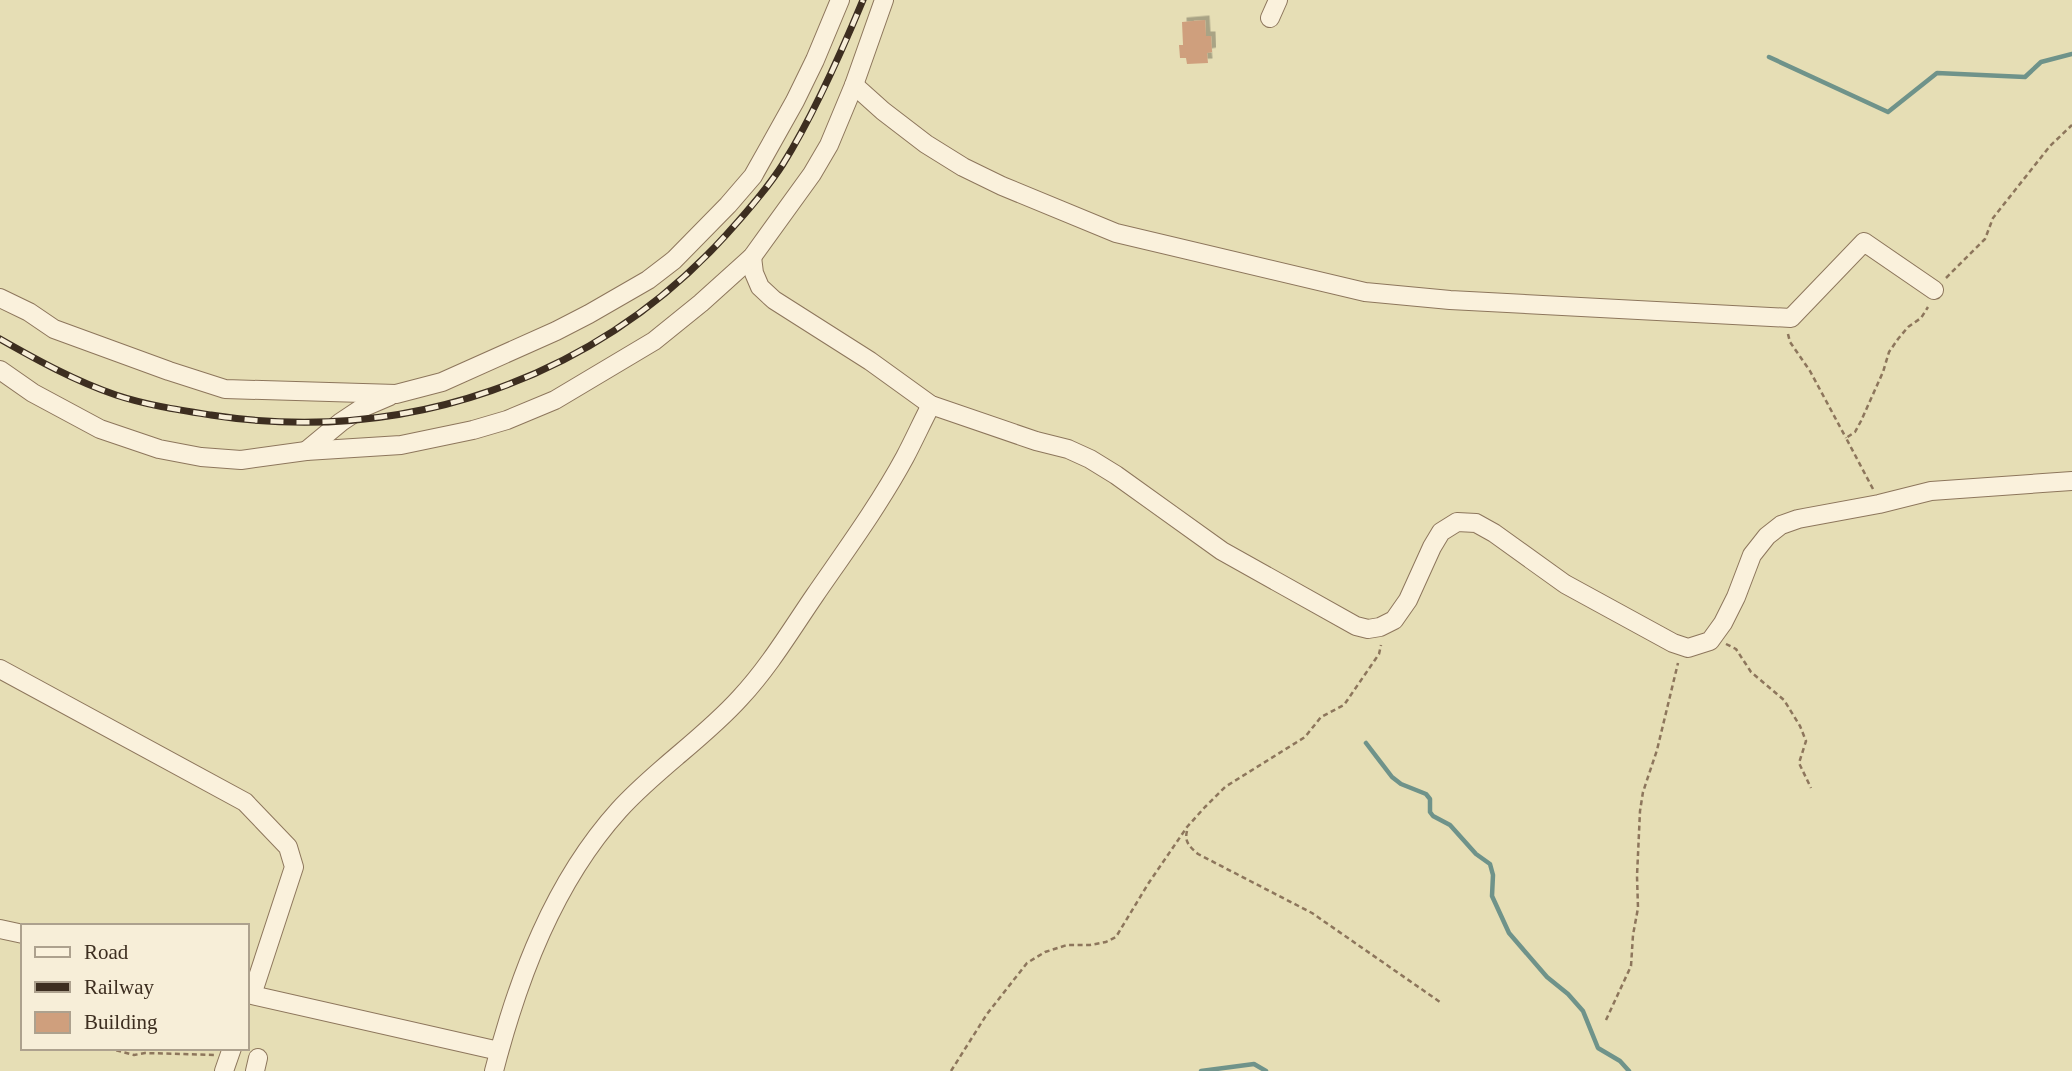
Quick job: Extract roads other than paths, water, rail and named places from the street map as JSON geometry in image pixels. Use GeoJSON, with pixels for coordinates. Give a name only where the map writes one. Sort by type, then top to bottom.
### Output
{"type":"FeatureCollection","features":[{"type":"Feature","properties":{"kind":"street"},"geometry":{"type":"LineString","coordinates":[[306,451],[362,408],[396,394],[442,382],[556,331],[648,280],[674,260],[753,176],[816,60],[840,0]]}},
{"type":"Feature","properties":{"kind":"street"},"geometry":{"type":"LineString","coordinates":[[0,370],[33,393],[100,429],[159,449],[201,457],[241,460],[306,451],[413,443],[507,420],[555,400],[654,341],[752,257],[812,174],[829,145],[884,0]]}},
{"type":"Feature","properties":{"kind":"street"},"geometry":{"type":"LineString","coordinates":[[1270,18],[1278,0]]}},
{"type":"Feature","properties":{"kind":"street"},"geometry":{"type":"LineString","coordinates":[[854,85],[926,144],[963,167],[1116,233],[1365,292],[1450,300],[1791,318],[1864,242],[1934,290]]}},
{"type":"Feature","properties":{"kind":"street"},"geometry":{"type":"LineString","coordinates":[[752,257],[754,273],[760,287],[774,300],[870,361],[931,405],[1090,458],[1222,551],[1356,626],[1368,629],[1394,620],[1408,600],[1441,532],[1457,522],[1476,523],[1565,584],[1673,643],[1688,648],[1710,641],[1736,597],[1752,555],[1767,536],[1781,525],[1931,491],[2072,481]]}},
{"type":"Feature","properties":{"kind":"street"},"geometry":{"type":"LineString","coordinates":[[0,298],[29,312],[54,329],[225,389],[396,394]]}},
{"type":"Feature","properties":{"kind":"street"},"geometry":{"type":"LineString","coordinates":[[494,1071],[516,997],[536,946],[549,916],[576,868],[619,810],[739,700],[764,671],[905,458],[931,405]]}},
{"type":"Feature","properties":{"kind":"street"},"geometry":{"type":"LineString","coordinates":[[0,668],[245,802],[288,847],[294,867],[248,999],[499,1051]]}},
{"type":"Feature","properties":{"kind":"street"},"geometry":{"type":"LineString","coordinates":[[0,929],[21,934]]}},
{"type":"Feature","properties":{"kind":"street"},"geometry":{"type":"LineString","coordinates":[[224,1051],[224,1071]]}},
{"type":"Feature","properties":{"kind":"waterway"},"geometry":{"type":"LineString","coordinates":[[1769,57],[1888,112],[1937,73],[2025,77],[2041,62],[2072,54]]}},
{"type":"Feature","properties":{"kind":"waterway"},"geometry":{"type":"LineString","coordinates":[[1366,743],[1392,777],[1401,784],[1426,794],[1430,799],[1430,812],[1433,816],[1450,825],[1476,854],[1490,864],[1493,875],[1492,896],[1509,933],[1547,977],[1583,1011],[1598,1048],[1620,1061],[1629,1071]]}},
{"type":"Feature","properties":{"kind":"waterway"},"geometry":{"type":"LineString","coordinates":[[1201,1071],[1254,1064],[1266,1071]]}},
{"type":"Feature","properties":{"kind":"railway"},"geometry":{"type":"LineString","coordinates":[[0,339],[71,377],[116,395],[211,415],[283,422],[354,420],[424,409],[491,391],[556,364],[617,329],[674,286],[726,235],[783,164],[826,84],[863,0]]}}]}
